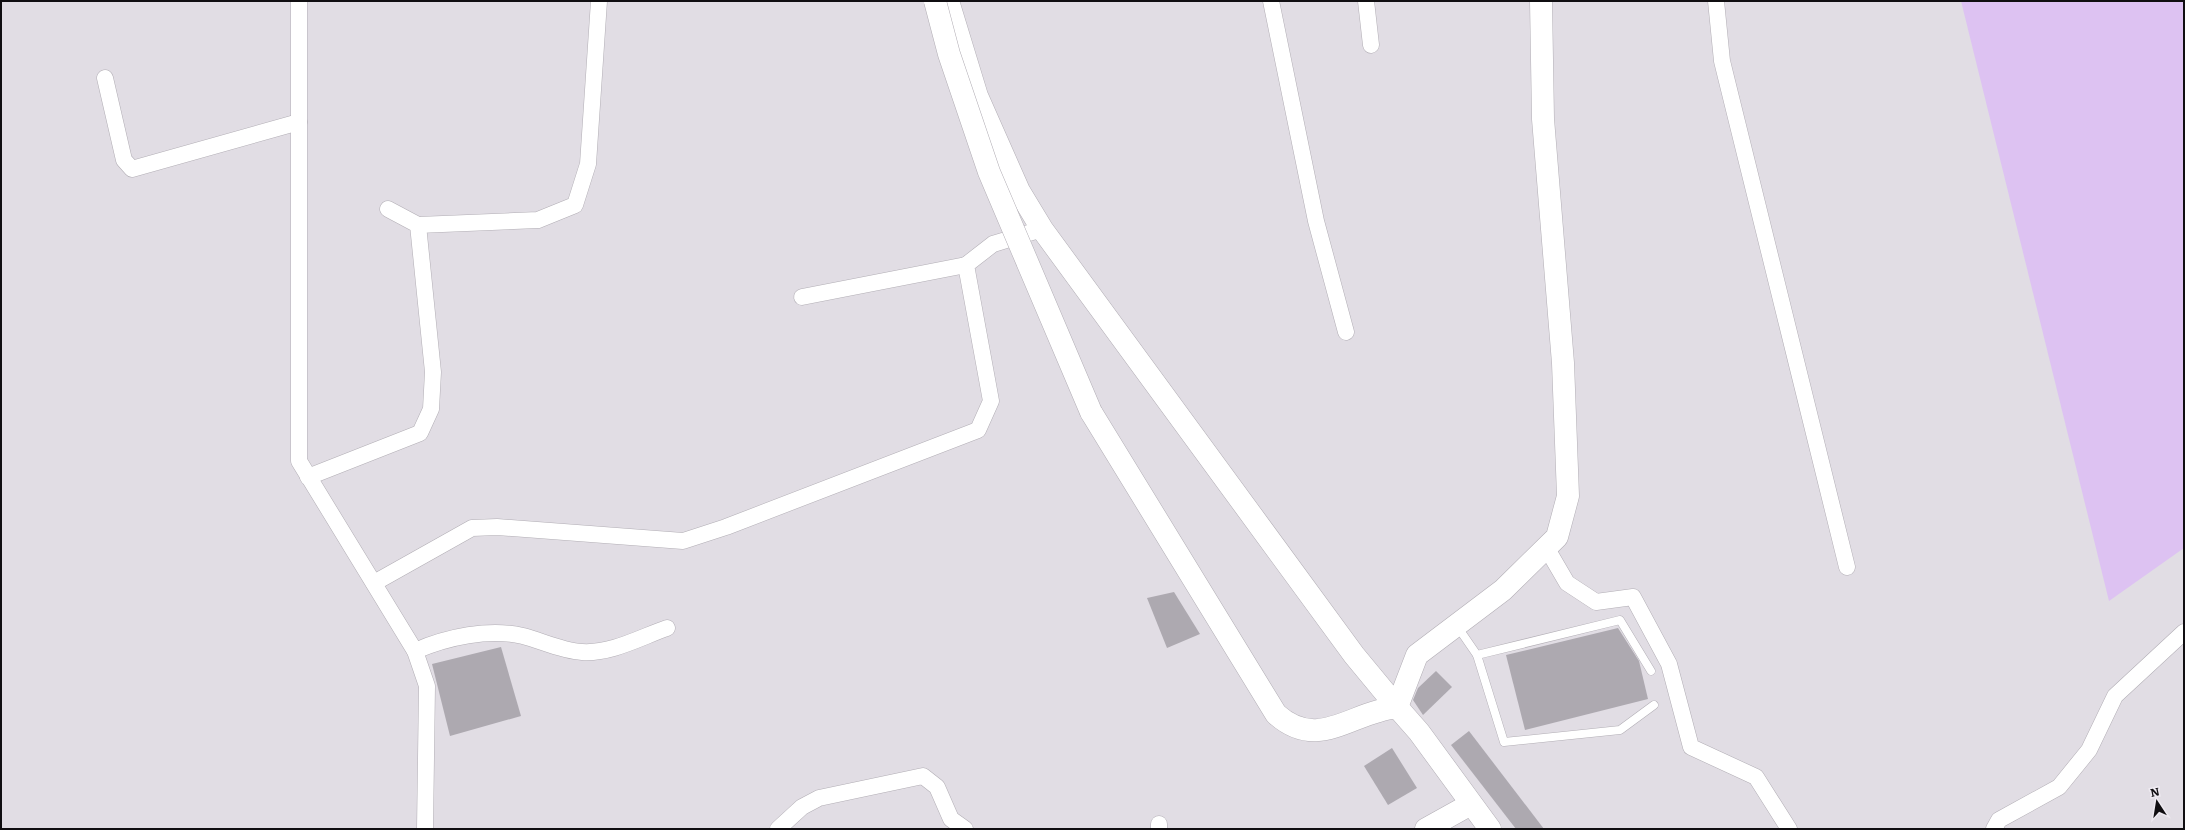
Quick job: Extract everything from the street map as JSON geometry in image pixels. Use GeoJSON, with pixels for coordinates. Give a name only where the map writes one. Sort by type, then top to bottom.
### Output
{"type":"FeatureCollection","features":[{"type":"Feature","properties":{"kind":"main road"},"geometry":{"type":"LineString","coordinates":[[934,1],[949,54],[992,179],[1090,412],[1276,714],[1289,725],[1307,731],[1325,730],[1382,709],[1396,707]]}},
{"type":"Feature","properties":{"kind":"main road"},"geometry":{"type":"LineString","coordinates":[[948,1],[977,96],[1019,191],[1042,229],[1354,655],[1396,707],[1419,732],[1490,829]]}},
{"type":"Feature","properties":{"kind":"main road"},"geometry":{"type":"LineString","coordinates":[[1396,707],[1417,656],[1503,590],[1557,537],[1568,496],[1563,363],[1543,119],[1541,1]]}},
{"type":"Feature","properties":{"kind":"main road"},"geometry":{"type":"LineString","coordinates":[[1426,829],[1471,804]]}},
{"type":"Feature","properties":{"kind":"street"},"geometry":{"type":"LineString","coordinates":[[299,1],[299,461],[415,651],[428,686],[425,829]]}},
{"type":"Feature","properties":{"kind":"street"},"geometry":{"type":"LineString","coordinates":[[388,209],[418,225],[538,220],[575,205],[588,164],[599,1]]}},
{"type":"Feature","properties":{"kind":"street"},"geometry":{"type":"LineString","coordinates":[[1271,1],[1316,221],[1346,332]]}},
{"type":"Feature","properties":{"kind":"street"},"geometry":{"type":"LineString","coordinates":[[1366,1],[1371,45]]}},
{"type":"Feature","properties":{"kind":"street"},"geometry":{"type":"LineString","coordinates":[[1716,1],[1722,61],[1847,567]]}},
{"type":"Feature","properties":{"kind":"street"},"geometry":{"type":"LineString","coordinates":[[105,78],[124,160],[132,169],[299,122]]}},
{"type":"Feature","properties":{"kind":"street"},"geometry":{"type":"LineString","coordinates":[[308,477],[420,433],[431,409],[433,372],[418,225]]}},
{"type":"Feature","properties":{"kind":"street"},"geometry":{"type":"LineString","coordinates":[[802,297],[966,265],[993,244],[1042,229]]}},
{"type":"Feature","properties":{"kind":"street"},"geometry":{"type":"LineString","coordinates":[[374,583],[472,528],[497,527],[682,541],[726,527],[978,430],[991,401],[966,265]]}},
{"type":"Feature","properties":{"kind":"street"},"geometry":{"type":"LineString","coordinates":[[1546,547],[1567,583],[1596,602],[1633,597],[1669,664],[1691,747],[1756,777],[1789,829]]}},
{"type":"Feature","properties":{"kind":"street"},"geometry":{"type":"LineString","coordinates":[[415,651],[432,643],[455,638],[501,634],[520,635],[582,652],[600,651],[623,645],[667,628]]}},
{"type":"Feature","properties":{"kind":"street"},"geometry":{"type":"LineString","coordinates":[[1994,829],[1999,820],[2059,787],[2089,750],[2115,696],[2184,632]]}},
{"type":"Feature","properties":{"kind":"street"},"geometry":{"type":"LineString","coordinates":[[778,829],[802,807],[819,798],[923,776],[937,787],[951,819],[965,829]]}},
{"type":"Feature","properties":{"kind":"lane"},"geometry":{"type":"LineString","coordinates":[[1477,655],[1620,620],[1651,671]]}},
{"type":"Feature","properties":{"kind":"lane"},"geometry":{"type":"LineString","coordinates":[[1457,625],[1477,655],[1504,742],[1620,730],[1654,705]]}},
{"type":"Feature","properties":{"kind":"shaded area"},"geometry":{"type":"Polygon","coordinates":[[[1961,1],[2184,1],[2184,548],[2109,601],[1961,1]]]}},
{"type":"Feature","properties":{"kind":"building"},"geometry":{"type":"Polygon","coordinates":[[[1174,592],[1200,634],[1167,648],[1147,598],[1174,592]]]}},
{"type":"Feature","properties":{"kind":"building"},"geometry":{"type":"Polygon","coordinates":[[[1618,628],[1639,661],[1648,699],[1525,730],[1506,655],[1618,628]]]}},
{"type":"Feature","properties":{"kind":"building"},"geometry":{"type":"Polygon","coordinates":[[[501,647],[521,716],[450,736],[432,664],[501,647]]]}},
{"type":"Feature","properties":{"kind":"building"},"geometry":{"type":"Polygon","coordinates":[[[1436,671],[1452,687],[1423,715],[1413,700],[1418,688],[1436,671]]]}},
{"type":"Feature","properties":{"kind":"building"},"geometry":{"type":"Polygon","coordinates":[[[1469,731],[1544,829],[1516,829],[1451,745],[1469,731]]]}},
{"type":"Feature","properties":{"kind":"building"},"geometry":{"type":"Polygon","coordinates":[[[1392,748],[1417,788],[1388,805],[1364,766],[1392,748]]]}}]}
